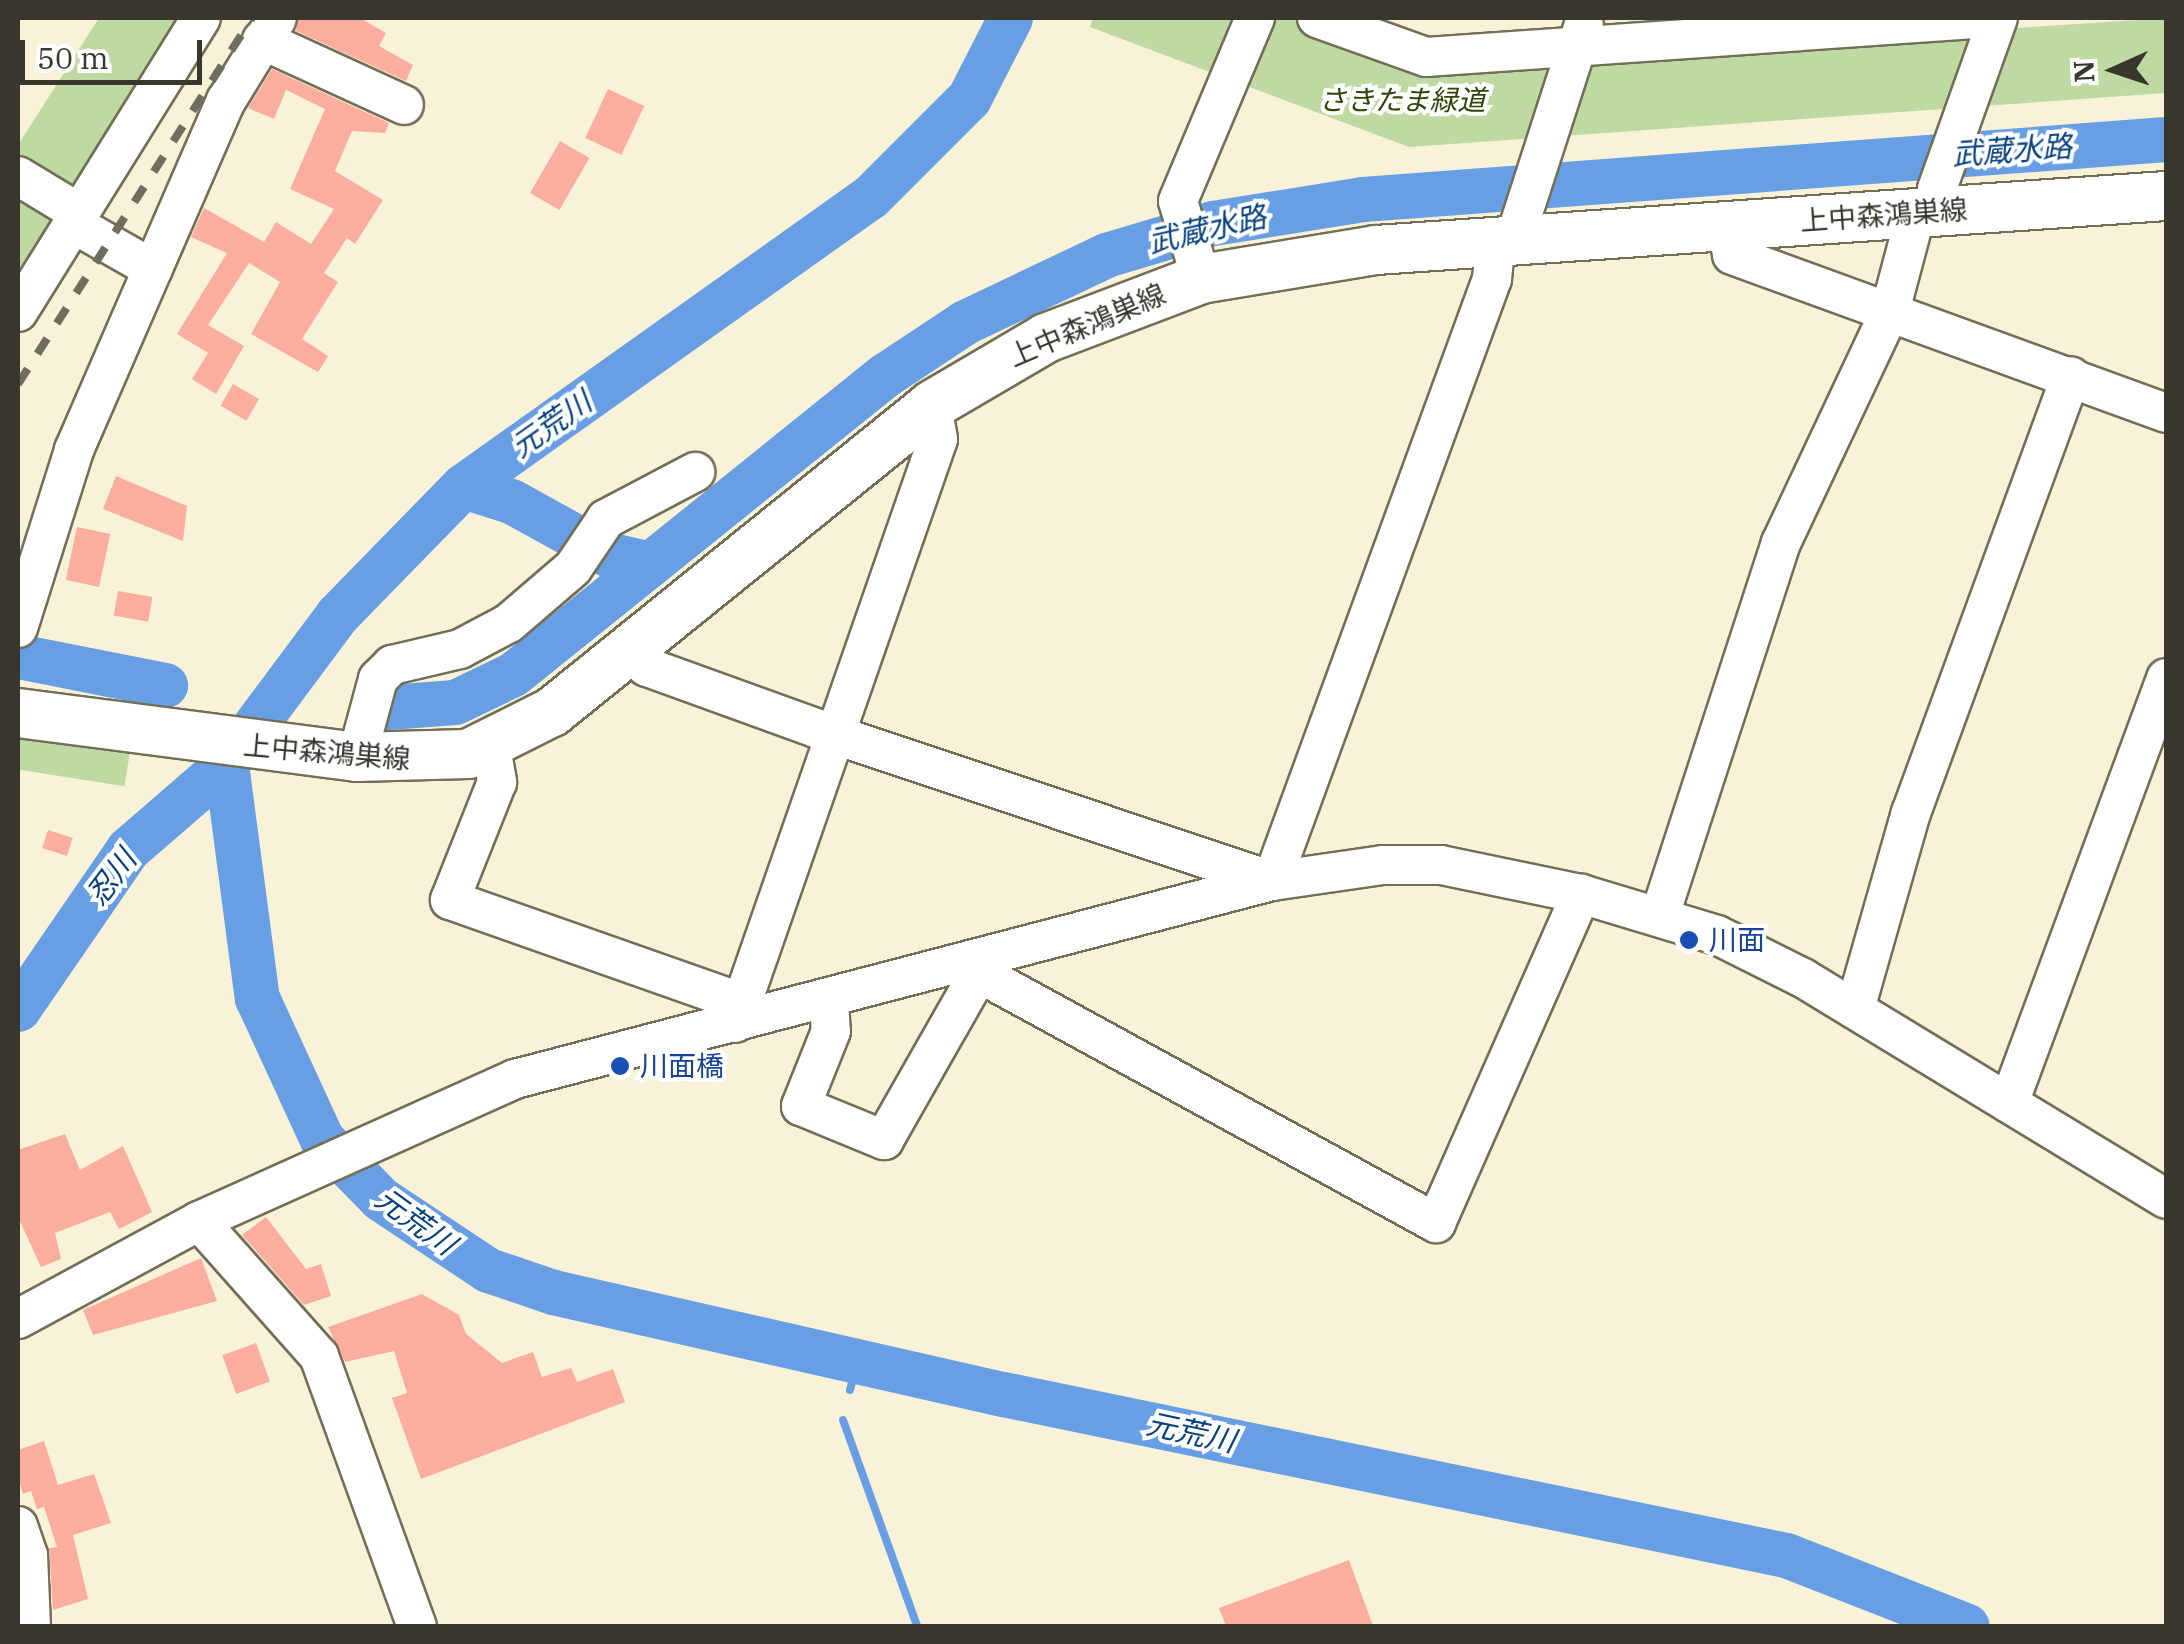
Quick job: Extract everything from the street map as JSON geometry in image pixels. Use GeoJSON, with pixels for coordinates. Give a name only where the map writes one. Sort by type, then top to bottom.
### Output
{"type":"FeatureCollection","features":[{"type":"Feature","properties":{"kind":"main road","name":"上中森鴻巣線"},"geometry":{"type":"LineString","coordinates":[[18,713],[154,736],[347,756],[445,759],[491,747],[629,651],[932,404],[1046,338],[1196,266],[1320,257],[1510,231],[1727,226],[1930,204],[2166,196]]}},
{"type":"Feature","properties":{"kind":"street"},"geometry":{"type":"LineString","coordinates":[[18,312],[201,18]]}},
{"type":"Feature","properties":{"kind":"street"},"geometry":{"type":"LineString","coordinates":[[1196,266],[1178,201],[1255,18]]}},
{"type":"Feature","properties":{"kind":"street"},"geometry":{"type":"LineString","coordinates":[[1317,18],[1426,57],[1581,30],[1989,18]]}},
{"type":"Feature","properties":{"kind":"street"},"geometry":{"type":"LineString","coordinates":[[1660,916],[1782,542],[1890,311],[1998,18]]}},
{"type":"Feature","properties":{"kind":"street"},"geometry":{"type":"LineString","coordinates":[[18,623],[67,467],[226,101],[270,29],[404,106]]}},
{"type":"Feature","properties":{"kind":"street"},"geometry":{"type":"LineString","coordinates":[[1272,882],[1581,30]]}},
{"type":"Feature","properties":{"kind":"street"},"geometry":{"type":"LineString","coordinates":[[18,176],[153,269]]}},
{"type":"Feature","properties":{"kind":"street"},"geometry":{"type":"LineString","coordinates":[[1727,226],[1732,255],[2166,413]]}},
{"type":"Feature","properties":{"kind":"street"},"geometry":{"type":"LineString","coordinates":[[1855,1009],[1911,813],[2071,376]]}},
{"type":"Feature","properties":{"kind":"street"},"geometry":{"type":"LineString","coordinates":[[739,1013],[833,731],[938,439],[932,404]]}},
{"type":"Feature","properties":{"kind":"street"},"geometry":{"type":"LineString","coordinates":[[347,756],[378,679],[392,665],[485,636],[573,568],[606,519],[694,472]]}},
{"type":"Feature","properties":{"kind":"street"},"geometry":{"type":"LineString","coordinates":[[629,651],[647,667],[1272,882]]}},
{"type":"Feature","properties":{"kind":"street"},"geometry":{"type":"LineString","coordinates":[[2009,1103],[2166,678]]}},
{"type":"Feature","properties":{"kind":"street"},"geometry":{"type":"LineString","coordinates":[[491,747],[497,782],[450,900],[739,1013]]}},
{"type":"Feature","properties":{"kind":"street"},"geometry":{"type":"LineString","coordinates":[[18,1319],[199,1221],[399,1126],[514,1079],[739,1013],[978,967],[1272,882],[1440,865],[1581,894],[1660,916],[1765,958],[2166,1199]]}},
{"type":"Feature","properties":{"kind":"street"},"geometry":{"type":"LineString","coordinates":[[978,967],[1436,1223],[1581,894]]}},
{"type":"Feature","properties":{"kind":"street"},"geometry":{"type":"LineString","coordinates":[[829,998],[831,1031],[801,1106],[884,1140],[978,967]]}},
{"type":"Feature","properties":{"kind":"street"},"geometry":{"type":"LineString","coordinates":[[199,1221],[319,1356],[417,1626]]}},
{"type":"Feature","properties":{"kind":"street"},"geometry":{"type":"LineString","coordinates":[[18,1526],[28,1555],[30,1626]]}},
{"type":"Feature","properties":{"kind":"green space"},"geometry":{"type":"Polygon","coordinates":[[[99,18],[192,18],[18,293],[18,145],[99,18]]]}},
{"type":"Feature","properties":{"kind":"green space","name":"さきたま緑道"},"geometry":{"type":"Polygon","coordinates":[[[1093,18],[1293,18],[1434,67],[2166,18],[2166,93],[1409,147],[1090,27],[1093,18]]]}},
{"type":"Feature","properties":{"kind":"green space"},"geometry":{"type":"Polygon","coordinates":[[[18,730],[131,748],[124,786],[18,769],[18,730]]]}},
{"type":"Feature","properties":{"kind":"building"},"geometry":{"type":"Polygon","coordinates":[[[299,18],[360,18],[386,33],[379,46],[413,65],[406,81],[296,31],[299,18]]]}},
{"type":"Feature","properties":{"kind":"building"},"geometry":{"type":"Polygon","coordinates":[[[272,69],[389,123],[385,133],[352,131],[335,171],[383,200],[355,244],[347,238],[324,273],[338,282],[302,339],[328,356],[318,372],[251,334],[280,282],[249,263],[208,325],[244,346],[216,394],[192,379],[208,353],[177,334],[227,253],[191,237],[204,208],[264,242],[276,222],[311,244],[334,209],[290,189],[325,109],[286,90],[274,119],[248,108],[272,69]]]}},
{"type":"Feature","properties":{"kind":"building"},"geometry":{"type":"Polygon","coordinates":[[[608,89],[644,106],[621,155],[585,138],[608,89]]]}},
{"type":"Feature","properties":{"kind":"building"},"geometry":{"type":"Polygon","coordinates":[[[560,141],[589,158],[559,210],[530,193],[560,141]]]}},
{"type":"Feature","properties":{"kind":"building"},"geometry":{"type":"Polygon","coordinates":[[[233,384],[259,399],[246,421],[220,406],[233,384]]]}},
{"type":"Feature","properties":{"kind":"building"},"geometry":{"type":"Polygon","coordinates":[[[116,476],[187,506],[183,541],[103,509],[116,476]]]}},
{"type":"Feature","properties":{"kind":"building"},"geometry":{"type":"Polygon","coordinates":[[[77,527],[110,534],[99,587],[66,580],[77,527]]]}},
{"type":"Feature","properties":{"kind":"building"},"geometry":{"type":"Polygon","coordinates":[[[118,591],[152,597],[148,622],[114,616],[118,591]]]}},
{"type":"Feature","properties":{"kind":"building"},"geometry":{"type":"Polygon","coordinates":[[[48,830],[73,838],[67,856],[42,848],[48,830]]]}},
{"type":"Feature","properties":{"kind":"building"},"geometry":{"type":"Polygon","coordinates":[[[65,1134],[80,1170],[123,1146],[152,1212],[119,1229],[110,1212],[55,1233],[61,1259],[41,1267],[18,1217],[18,1150],[65,1134]]]}},
{"type":"Feature","properties":{"kind":"building"},"geometry":{"type":"Polygon","coordinates":[[[266,1217],[306,1269],[321,1264],[331,1296],[304,1305],[242,1235],[266,1217]]]}},
{"type":"Feature","properties":{"kind":"building"},"geometry":{"type":"Polygon","coordinates":[[[201,1258],[217,1301],[93,1335],[83,1310],[201,1258]]]}},
{"type":"Feature","properties":{"kind":"building"},"geometry":{"type":"Polygon","coordinates":[[[422,1294],[459,1315],[466,1334],[502,1363],[533,1352],[542,1377],[571,1368],[577,1382],[613,1369],[625,1402],[421,1479],[392,1398],[407,1393],[394,1351],[345,1362],[328,1327],[422,1294]]]}},
{"type":"Feature","properties":{"kind":"building"},"geometry":{"type":"Polygon","coordinates":[[[256,1343],[270,1382],[236,1394],[222,1355],[256,1343]]]}},
{"type":"Feature","properties":{"kind":"building"},"geometry":{"type":"Polygon","coordinates":[[[44,1441],[58,1485],[94,1474],[111,1523],[73,1535],[88,1599],[53,1610],[49,1548],[57,1547],[44,1507],[37,1509],[31,1491],[23,1494],[18,1477],[18,1450],[44,1441]]]}},
{"type":"Feature","properties":{"kind":"building"},"geometry":{"type":"Polygon","coordinates":[[[1349,1560],[1373,1626],[1226,1626],[1219,1608],[1349,1560]]]}},
{"type":"Feature","properties":{"kind":"waterway","name":"元荒川"},"geometry":{"type":"LineString","coordinates":[[18,1009],[128,849],[226,764],[337,615],[463,486],[870,197],[969,98],[1010,18]]}},
{"type":"Feature","properties":{"kind":"waterway","name":"武蔵水路"},"geometry":{"type":"LineString","coordinates":[[388,707],[455,702],[513,674],[885,375],[965,322],[1106,255],[1213,223],[1363,199],[2166,139]]}},
{"type":"Feature","properties":{"kind":"waterway"},"geometry":{"type":"LineString","coordinates":[[463,486],[511,501],[607,554],[650,564]]}},
{"type":"Feature","properties":{"kind":"waterway","name":"武蔵水路"},"geometry":{"type":"LineString","coordinates":[[18,656],[165,685]]}},
{"type":"Feature","properties":{"kind":"waterway","name":"元荒川"},"geometry":{"type":"LineString","coordinates":[[226,764],[257,998],[322,1139],[381,1199],[488,1270],[553,1292],[1003,1394],[1786,1555],[1967,1626]]}},
{"type":"Feature","properties":{"kind":"waterway"},"geometry":{"type":"LineString","coordinates":[[850,1390],[858,1361]]}},
{"type":"Feature","properties":{"kind":"waterway"},"geometry":{"type":"LineString","coordinates":[[843,1420],[917,1626]]}},
{"type":"Feature","properties":{"kind":"railway"},"geometry":{"type":"LineString","coordinates":[[18,384],[252,18]]}},
{"type":"Feature","properties":{"kind":"place","name":"川面"},"geometry":{"type":"Point","coordinates":[1689,940]}},
{"type":"Feature","properties":{"kind":"place","name":"川面橋"},"geometry":{"type":"Point","coordinates":[620,1066]}},
{"type":"Feature","properties":{"kind":"water label","name":"忍川"},"geometry":{"type":"Point","coordinates":[111,877]}}]}
